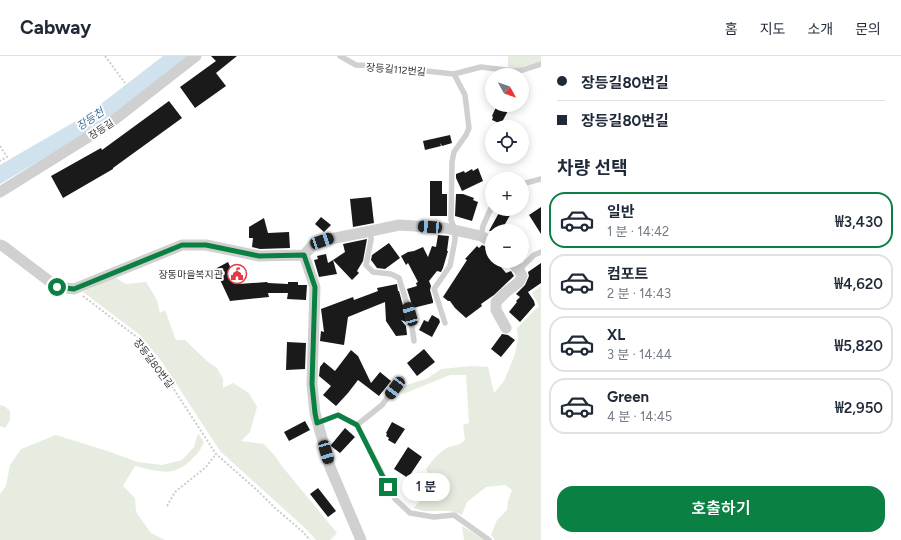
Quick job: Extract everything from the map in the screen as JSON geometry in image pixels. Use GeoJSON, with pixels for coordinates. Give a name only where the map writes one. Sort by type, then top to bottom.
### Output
{"type":"FeatureCollection","features":[{"type":"Feature","properties":{"kind":"street","name":"장등길"},"geometry":{"type":"LineString","coordinates":[[0,192],[109,124],[196,56]]}},
{"type":"Feature","properties":{"kind":"street"},"geometry":{"type":"LineString","coordinates":[[0,245],[57,287],[74,289],[182,245],[206,245],[259,256],[304,255],[314,244],[330,239],[400,224],[445,228],[485,238]]}},
{"type":"Feature","properties":{"kind":"street"},"geometry":{"type":"LineString","coordinates":[[304,255],[315,287],[312,384],[315,413],[330,467],[361,540]]}},
{"type":"Feature","properties":{"kind":"street"},"geometry":{"type":"LineString","coordinates":[[506,328],[496,310],[496,302],[520,282],[522,276],[517,268]]}},
{"type":"Feature","properties":{"kind":"lane","name":"장등길112번길"},"geometry":{"type":"LineString","coordinates":[[340,56],[356,66],[379,66],[454,74],[481,67],[513,71],[523,70],[541,64]]}},
{"type":"Feature","properties":{"kind":"lane"},"geometry":{"type":"LineString","coordinates":[[445,322],[434,289],[450,266],[455,240],[455,230],[451,220],[452,162],[454,152],[469,128],[465,95],[454,74]]}},
{"type":"Feature","properties":{"kind":"lane"},"geometry":{"type":"LineString","coordinates":[[529,182],[541,179]]}},
{"type":"Feature","properties":{"kind":"lane"},"geometry":{"type":"LineString","coordinates":[[481,236],[488,216]]}},
{"type":"Feature","properties":{"kind":"lane"},"geometry":{"type":"LineString","coordinates":[[371,231],[371,240],[366,265],[373,272],[391,274],[399,278],[410,314],[414,342]]}},
{"type":"Feature","properties":{"kind":"lane"},"geometry":{"type":"LineString","coordinates":[[529,258],[541,252]]}},
{"type":"Feature","properties":{"kind":"lane"},"geometry":{"type":"LineString","coordinates":[[357,425],[382,405],[402,379]]}},
{"type":"Feature","properties":{"kind":"lane"},"geometry":{"type":"LineString","coordinates":[[317,423],[338,415],[357,425],[395,499],[410,513],[434,517],[454,515],[489,540]]}},
{"type":"Feature","properties":{"kind":"path"},"geometry":{"type":"LineString","coordinates":[[105,56],[125,83]]}},
{"type":"Feature","properties":{"kind":"path"},"geometry":{"type":"LineString","coordinates":[[0,146],[7,157],[0,161]]}},
{"type":"Feature","properties":{"kind":"path","name":"장등길80번길"},"geometry":{"type":"LineString","coordinates":[[74,289],[138,338],[158,365],[216,454],[310,540]]}},
{"type":"Feature","properties":{"kind":"path"},"geometry":{"type":"LineString","coordinates":[[167,506],[175,492],[206,467],[216,454]]}},
{"type":"Feature","properties":{"kind":"shaded area"},"geometry":{"type":"Polygon","coordinates":[[[508,56],[541,56],[541,62],[522,68],[508,68],[508,56]]]}},
{"type":"Feature","properties":{"kind":"shaded area"},"geometry":{"type":"Polygon","coordinates":[[[114,277],[126,284],[146,282],[157,300],[160,313],[165,310],[176,340],[185,340],[207,361],[217,368],[223,379],[223,388],[233,383],[249,393],[257,407],[250,432],[241,441],[264,444],[275,456],[337,533],[330,540],[316,540],[306,529],[220,451],[162,362],[140,335],[83,292],[114,277]]]}},
{"type":"Feature","properties":{"kind":"shaded area"},"geometry":{"type":"Polygon","coordinates":[[[541,286],[541,540],[495,540],[491,535],[497,520],[507,510],[508,501],[512,490],[505,485],[486,487],[467,502],[462,515],[449,511],[425,511],[414,508],[436,481],[428,474],[426,469],[435,457],[444,450],[460,444],[465,440],[463,425],[469,423],[466,375],[450,375],[403,394],[398,388],[428,378],[441,369],[471,366],[488,367],[494,393],[504,381],[515,354],[518,339],[517,328],[539,306],[532,293],[541,286]]]}},
{"type":"Feature","properties":{"kind":"shaded area"},"geometry":{"type":"Polygon","coordinates":[[[0,405],[4,406],[10,411],[10,420],[5,428],[0,426],[0,405]]]}},
{"type":"Feature","properties":{"kind":"shaded area"},"geometry":{"type":"Polygon","coordinates":[[[198,433],[204,442],[197,454],[185,466],[165,472],[135,466],[123,486],[135,498],[136,512],[151,533],[165,540],[0,540],[0,494],[6,486],[10,465],[21,449],[56,435],[138,462],[162,465],[182,460],[194,447],[198,433]]]}},
{"type":"Feature","properties":{"kind":"shaded area"},"geometry":{"type":"Polygon","coordinates":[[[462,526],[485,540],[464,540],[462,526]]]}},
{"type":"Feature","properties":{"kind":"water","name":"장등천"},"geometry":{"type":"Polygon","coordinates":[[[163,56],[189,56],[107,121],[0,184],[0,165],[88,114],[163,56]]]}},
{"type":"Feature","properties":{"kind":"building"},"geometry":{"type":"Polygon","coordinates":[[[211,56],[237,56],[216,73],[226,86],[195,108],[180,87],[216,61],[211,56]]]}},
{"type":"Feature","properties":{"kind":"building"},"geometry":{"type":"Polygon","coordinates":[[[169,101],[182,118],[113,169],[63,198],[51,176],[101,148],[102,150],[169,101]]]}},
{"type":"Feature","properties":{"kind":"building"},"geometry":{"type":"Polygon","coordinates":[[[494,112],[507,112],[503,120],[492,120],[494,112]]]}},
{"type":"Feature","properties":{"kind":"building"},"geometry":{"type":"Polygon","coordinates":[[[450,135],[452,143],[442,146],[440,143],[441,146],[425,150],[423,141],[450,135]]]}},
{"type":"Feature","properties":{"kind":"building"},"geometry":{"type":"Polygon","coordinates":[[[478,168],[483,181],[462,191],[456,178],[456,174],[464,171],[465,173],[472,169],[473,171],[478,168]]]}},
{"type":"Feature","properties":{"kind":"building"},"geometry":{"type":"Polygon","coordinates":[[[430,181],[442,181],[442,194],[447,194],[447,216],[430,216],[430,181]]]}},
{"type":"Feature","properties":{"kind":"building"},"geometry":{"type":"Polygon","coordinates":[[[456,194],[463,194],[474,198],[473,200],[478,202],[472,221],[455,216],[456,194]]]}},
{"type":"Feature","properties":{"kind":"building"},"geometry":{"type":"Polygon","coordinates":[[[371,197],[374,223],[353,227],[350,199],[371,197]]]}},
{"type":"Feature","properties":{"kind":"building"},"geometry":{"type":"Polygon","coordinates":[[[541,207],[541,234],[529,215],[541,207]]]}},
{"type":"Feature","properties":{"kind":"building"},"geometry":{"type":"Polygon","coordinates":[[[497,216],[510,216],[505,224],[493,224],[497,216]]]}},
{"type":"Feature","properties":{"kind":"building"},"geometry":{"type":"Polygon","coordinates":[[[321,217],[331,225],[324,232],[315,224],[321,217]]]}},
{"type":"Feature","properties":{"kind":"building"},"geometry":{"type":"Polygon","coordinates":[[[264,218],[268,233],[289,232],[290,248],[260,249],[252,247],[253,238],[249,238],[249,227],[264,218]]]}},
{"type":"Feature","properties":{"kind":"building"},"geometry":{"type":"Polygon","coordinates":[[[438,235],[449,236],[448,251],[441,272],[437,271],[429,281],[433,303],[413,308],[407,289],[417,286],[416,283],[418,282],[408,263],[406,265],[401,256],[423,247],[428,257],[432,246],[436,247],[438,235]]]}},
{"type":"Feature","properties":{"kind":"building"},"geometry":{"type":"Polygon","coordinates":[[[367,239],[363,261],[357,271],[359,273],[352,280],[333,260],[345,252],[343,244],[367,239]]]}},
{"type":"Feature","properties":{"kind":"building"},"geometry":{"type":"Polygon","coordinates":[[[389,243],[400,258],[385,269],[377,268],[371,260],[372,255],[389,243]]]}},
{"type":"Feature","properties":{"kind":"building"},"geometry":{"type":"Polygon","coordinates":[[[482,245],[485,246],[485,268],[502,268],[506,273],[511,271],[514,276],[494,295],[481,304],[482,306],[466,318],[450,301],[443,297],[467,260],[465,259],[477,246],[479,248],[482,245]]]}},
{"type":"Feature","properties":{"kind":"building"},"geometry":{"type":"Polygon","coordinates":[[[326,254],[328,263],[333,260],[337,274],[319,277],[314,260],[318,259],[317,256],[326,254]]]}},
{"type":"Feature","properties":{"kind":"building"},"geometry":{"type":"Polygon","coordinates":[[[228,262],[238,284],[267,282],[288,284],[288,282],[298,282],[298,285],[307,285],[306,300],[287,299],[288,293],[268,293],[269,297],[230,301],[215,269],[228,262]]]}},
{"type":"Feature","properties":{"kind":"building"},"geometry":{"type":"Polygon","coordinates":[[[541,263],[541,283],[528,292],[535,305],[520,322],[509,312],[520,297],[516,294],[525,285],[529,276],[528,272],[541,263]]]}},
{"type":"Feature","properties":{"kind":"building"},"geometry":{"type":"Polygon","coordinates":[[[397,284],[406,322],[401,320],[406,326],[407,335],[396,336],[386,321],[385,302],[348,317],[344,345],[320,341],[321,331],[324,332],[321,309],[353,297],[354,300],[378,291],[377,288],[397,284]]]}},
{"type":"Feature","properties":{"kind":"building"},"geometry":{"type":"Polygon","coordinates":[[[432,315],[439,319],[440,322],[432,337],[419,330],[424,320],[428,322],[432,315]]]}},
{"type":"Feature","properties":{"kind":"building"},"geometry":{"type":"Polygon","coordinates":[[[502,334],[508,335],[515,340],[501,357],[491,349],[502,334]]]}},
{"type":"Feature","properties":{"kind":"building"},"geometry":{"type":"Polygon","coordinates":[[[287,342],[306,343],[305,369],[286,370],[287,342]]]}},
{"type":"Feature","properties":{"kind":"building"},"geometry":{"type":"Polygon","coordinates":[[[424,349],[435,362],[417,376],[407,363],[424,349]]]}},
{"type":"Feature","properties":{"kind":"building"},"geometry":{"type":"Polygon","coordinates":[[[351,350],[358,356],[371,383],[380,372],[391,381],[379,396],[358,380],[336,406],[323,395],[331,386],[319,376],[320,367],[324,362],[335,371],[351,350]]]}},
{"type":"Feature","properties":{"kind":"building"},"geometry":{"type":"Polygon","coordinates":[[[305,421],[310,430],[289,441],[284,432],[305,421]]]}},
{"type":"Feature","properties":{"kind":"building"},"geometry":{"type":"Polygon","coordinates":[[[392,422],[405,429],[395,444],[388,440],[389,438],[386,436],[392,422]]]}},
{"type":"Feature","properties":{"kind":"building"},"geometry":{"type":"Polygon","coordinates":[[[345,428],[355,437],[340,453],[331,445],[345,428]]]}},
{"type":"Feature","properties":{"kind":"building"},"geometry":{"type":"Polygon","coordinates":[[[408,447],[422,457],[408,478],[394,469],[408,447]]]}},
{"type":"Feature","properties":{"kind":"building"},"geometry":{"type":"Polygon","coordinates":[[[318,488],[336,511],[328,517],[310,494],[318,488]]]}},
{"type":"Feature","properties":{"kind":"place","name":"장동마을복지관"},"geometry":{"type":"Point","coordinates":[237,274]}},
{"type":"Feature","properties":{"kind":"route"},"geometry":{"type":"LineString","coordinates":[[57,287],[74,289],[182,245],[206,245],[259,256],[304,255],[315,287],[312,384],[317,423],[338,415],[357,425],[388,487]]}}]}
